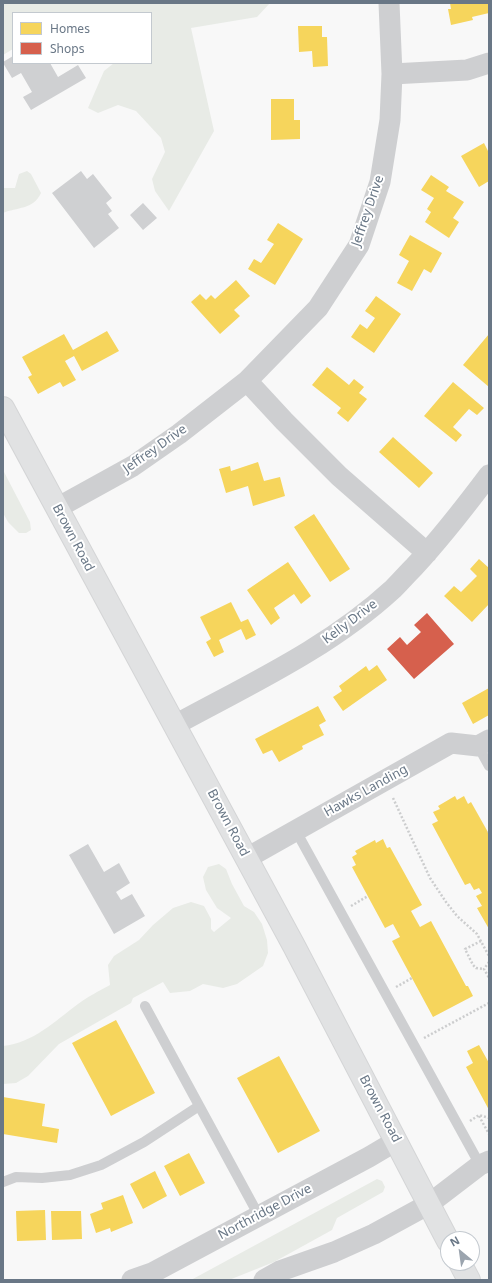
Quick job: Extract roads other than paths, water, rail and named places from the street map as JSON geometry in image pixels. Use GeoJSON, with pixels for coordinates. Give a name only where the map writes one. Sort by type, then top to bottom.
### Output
{"type":"FeatureCollection","features":[{"type":"Feature","properties":{"kind":"street","name":"Jeffrey Drive"},"geometry":{"type":"LineString","coordinates":[[57,508],[133,466],[179,434],[246,381],[318,308],[358,244],[380,182],[390,120],[392,74],[389,3]]}},
{"type":"Feature","properties":{"kind":"street"},"geometry":{"type":"LineString","coordinates":[[392,74],[467,70],[489,63]]}},
{"type":"Feature","properties":{"kind":"street"},"geometry":{"type":"LineString","coordinates":[[246,381],[339,476],[427,553]]}},
{"type":"Feature","properties":{"kind":"street","name":"Brown Road"},"geometry":{"type":"LineString","coordinates":[[3,408],[247,858],[443,1231]]}},
{"type":"Feature","properties":{"kind":"street","name":"Kelly Drive"},"geometry":{"type":"LineString","coordinates":[[174,725],[273,673],[339,633],[393,589],[427,553],[489,475]]}},
{"type":"Feature","properties":{"kind":"street","name":"Hawks Landing"},"geometry":{"type":"LineString","coordinates":[[247,858],[451,744],[484,743]]}},
{"type":"Feature","properties":{"kind":"street","name":"Northridge Drive"},"geometry":{"type":"LineString","coordinates":[[132,1280],[152,1273],[369,1157],[396,1141]]}},
{"type":"Feature","properties":{"kind":"street"},"geometry":{"type":"LineString","coordinates":[[264,1280],[280,1271],[334,1252],[374,1234],[429,1204],[484,1163]]}},
{"type":"Feature","properties":{"kind":"street"},"geometry":{"type":"LineString","coordinates":[[464,1271],[469,1280]]}},
{"type":"Feature","properties":{"kind":"lane"},"geometry":{"type":"LineString","coordinates":[[484,743],[489,766]]}},
{"type":"Feature","properties":{"kind":"lane"},"geometry":{"type":"LineString","coordinates":[[296,831],[413,1044],[484,1163]]}},
{"type":"Feature","properties":{"kind":"lane"},"geometry":{"type":"LineString","coordinates":[[145,1006],[259,1216]]}},
{"type":"Feature","properties":{"kind":"lane"},"geometry":{"type":"LineString","coordinates":[[3,1182],[16,1177],[42,1178],[70,1175],[101,1165],[144,1142],[199,1106]]}}]}
